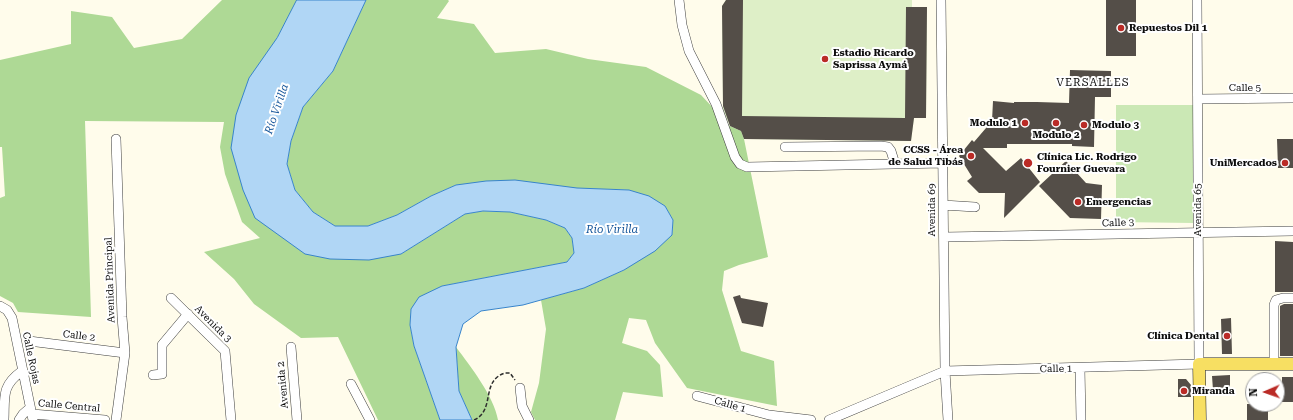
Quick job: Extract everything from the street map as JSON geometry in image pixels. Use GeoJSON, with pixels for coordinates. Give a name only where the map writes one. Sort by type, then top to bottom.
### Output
{"type":"FeatureCollection","features":[{"type":"Feature","properties":{"kind":"main road","name":"Calle 1"},"geometry":{"type":"LineString","coordinates":[[1200,364],[1293,364]]}},
{"type":"Feature","properties":{"kind":"main road","name":"Avenida 65"},"geometry":{"type":"LineString","coordinates":[[1200,364],[1200,420]]}},
{"type":"Feature","properties":{"kind":"street"},"geometry":{"type":"LineString","coordinates":[[679,0],[682,25],[689,51],[716,104],[735,157],[740,164],[747,167],[943,163]]}},
{"type":"Feature","properties":{"kind":"street","name":"Avenida 69"},"geometry":{"type":"LineString","coordinates":[[941,0],[945,371],[948,420]]}},
{"type":"Feature","properties":{"kind":"street","name":"Avenida 65"},"geometry":{"type":"LineString","coordinates":[[1197,0],[1200,364]]}},
{"type":"Feature","properties":{"kind":"street","name":"Calle 5"},"geometry":{"type":"LineString","coordinates":[[1198,99],[1293,98]]}},
{"type":"Feature","properties":{"kind":"street","name":"Avenida Principal"},"geometry":{"type":"LineString","coordinates":[[116,139],[122,317],[125,353],[116,420]]}},
{"type":"Feature","properties":{"kind":"street"},"geometry":{"type":"LineString","coordinates":[[785,147],[888,147],[891,151],[895,164]]}},
{"type":"Feature","properties":{"kind":"street"},"geometry":{"type":"LineString","coordinates":[[943,205],[975,207]]}},
{"type":"Feature","properties":{"kind":"street","name":"Calle 3"},"geometry":{"type":"LineString","coordinates":[[944,237],[1293,231]]}},
{"type":"Feature","properties":{"kind":"street","name":"Avenida 3"},"geometry":{"type":"LineString","coordinates":[[171,298],[225,351],[231,420]]}},
{"type":"Feature","properties":{"kind":"street"},"geometry":{"type":"LineString","coordinates":[[1274,364],[1274,305],[1276,300],[1293,298]]}},
{"type":"Feature","properties":{"kind":"street","name":"Calle Rojas"},"geometry":{"type":"LineString","coordinates":[[0,306],[7,310],[12,318],[32,414]]}},
{"type":"Feature","properties":{"kind":"street"},"geometry":{"type":"LineString","coordinates":[[153,375],[162,374],[162,345],[188,314]]}},
{"type":"Feature","properties":{"kind":"street","name":"Calle 2"},"geometry":{"type":"LineString","coordinates":[[30,341],[125,353]]}},
{"type":"Feature","properties":{"kind":"street","name":"Avenida 2"},"geometry":{"type":"LineString","coordinates":[[291,348],[297,420]]}},
{"type":"Feature","properties":{"kind":"street","name":"Calle 1"},"geometry":{"type":"LineString","coordinates":[[830,420],[945,371],[1200,364]]}},
{"type":"Feature","properties":{"kind":"street"},"geometry":{"type":"LineString","coordinates":[[1080,368],[1081,420]]}},
{"type":"Feature","properties":{"kind":"street"},"geometry":{"type":"LineString","coordinates":[[22,371],[12,378],[6,388],[4,398],[4,418],[20,418],[32,414]]}},
{"type":"Feature","properties":{"kind":"street"},"geometry":{"type":"LineString","coordinates":[[351,384],[370,420]]}},
{"type":"Feature","properties":{"kind":"street"},"geometry":{"type":"LineString","coordinates":[[520,388],[522,406],[529,420]]}},
{"type":"Feature","properties":{"kind":"street","name":"Calle 1"},"geometry":{"type":"LineString","coordinates":[[696,396],[769,415],[811,420]]}},
{"type":"Feature","properties":{"kind":"street","name":"Calle Central"},"geometry":{"type":"LineString","coordinates":[[32,414],[105,420]]}},
{"type":"Feature","properties":{"kind":"path"},"geometry":{"type":"LineString","coordinates":[[474,420],[481,417],[485,409],[490,385],[497,377],[505,373],[510,374],[520,388]]}},
{"type":"Feature","properties":{"kind":"green space"},"geometry":{"type":"Polygon","coordinates":[[[222,0],[297,0],[277,38],[243,190],[401,254],[465,214],[483,211],[510,212],[546,220],[565,228],[572,238],[574,253],[567,262],[442,286],[411,309],[410,325],[414,346],[440,420],[378,420],[338,337],[301,338],[254,304],[234,279],[204,252],[260,238],[242,222],[225,174],[220,147],[224,122],[85,121],[91,317],[18,312],[13,303],[0,296],[0,198],[5,196],[2,147],[0,147],[0,60],[71,44],[71,11],[112,17],[134,48],[182,39],[222,0]]]}},
{"type":"Feature","properties":{"kind":"green space"},"geometry":{"type":"Polygon","coordinates":[[[366,0],[448,0],[449,1],[437,18],[474,24],[495,53],[546,49],[588,59],[646,67],[701,95],[730,126],[741,131],[744,139],[768,257],[724,271],[722,290],[741,351],[774,361],[777,406],[687,388],[655,343],[646,320],[629,318],[622,343],[647,351],[660,365],[663,397],[623,392],[615,420],[535,420],[531,412],[539,383],[546,329],[541,300],[584,288],[624,270],[672,235],[673,220],[665,206],[629,190],[456,185],[431,196],[397,215],[368,226],[335,226],[313,212],[295,190],[287,164],[291,141],[303,107],[333,71],[366,0]]]}},
{"type":"Feature","properties":{"kind":"green space","name":"Estadio Ricardo Saprissa Aymá"},"geometry":{"type":"Polygon","coordinates":[[[726,0],[912,0],[912,7],[927,7],[926,118],[914,118],[911,141],[744,139],[741,131],[730,126],[723,112],[722,6],[726,0]]]}},
{"type":"Feature","properties":{"kind":"green space"},"geometry":{"type":"Polygon","coordinates":[[[1116,105],[1194,105],[1193,223],[1116,222],[1116,105]]]}},
{"type":"Feature","properties":{"kind":"green space"},"geometry":{"type":"Polygon","coordinates":[[[456,347],[487,391],[496,411],[498,420],[472,420],[459,391],[456,347]]]}},
{"type":"Feature","properties":{"kind":"water","name":"Río Virilla"},"geometry":{"type":"Polygon","coordinates":[[[297,0],[366,0],[333,71],[303,107],[291,141],[287,164],[295,190],[313,212],[335,226],[368,226],[397,215],[431,196],[456,185],[486,181],[515,180],[577,188],[629,190],[649,196],[665,206],[673,220],[672,235],[655,251],[624,270],[584,288],[523,305],[481,311],[463,324],[456,347],[459,391],[472,420],[440,420],[414,346],[410,325],[411,309],[419,297],[442,286],[567,262],[574,253],[572,238],[565,228],[546,220],[510,212],[483,211],[465,214],[401,254],[369,260],[330,259],[305,254],[255,218],[243,190],[231,148],[236,115],[249,78],[277,38],[297,0]]]}},
{"type":"Feature","properties":{"kind":"building"},"geometry":{"type":"Polygon","coordinates":[[[726,0],[743,0],[742,116],[905,118],[906,7],[927,7],[926,118],[914,118],[911,141],[744,139],[741,131],[730,126],[723,106],[722,6],[726,0]]]}},
{"type":"Feature","properties":{"kind":"building","name":"Repuestos Dil 1"},"geometry":{"type":"Polygon","coordinates":[[[1106,0],[1136,0],[1136,56],[1106,56],[1106,0]]]}},
{"type":"Feature","properties":{"kind":"building"},"geometry":{"type":"Polygon","coordinates":[[[1070,70],[1111,71],[1111,97],[1095,97],[1094,147],[1072,146],[1072,144],[1007,144],[1007,148],[983,148],[1006,171],[1021,158],[1040,182],[1004,218],[1005,193],[979,193],[967,181],[972,177],[959,156],[972,140],[974,142],[992,121],[993,101],[1014,103],[1069,103],[1070,70]]]}},
{"type":"Feature","properties":{"kind":"building"},"geometry":{"type":"Polygon","coordinates":[[[1277,139],[1293,139],[1293,168],[1278,168],[1277,139]]]}},
{"type":"Feature","properties":{"kind":"building","name":"Emergencias"},"geometry":{"type":"Polygon","coordinates":[[[1066,161],[1086,183],[1102,185],[1101,219],[1070,218],[1039,186],[1066,161]]]}},
{"type":"Feature","properties":{"kind":"building"},"geometry":{"type":"Polygon","coordinates":[[[1275,241],[1293,242],[1293,292],[1275,292],[1275,241]]]}},
{"type":"Feature","properties":{"kind":"building"},"geometry":{"type":"Polygon","coordinates":[[[740,295],[741,298],[768,303],[763,327],[742,323],[733,297],[740,295]]]}},
{"type":"Feature","properties":{"kind":"building"},"geometry":{"type":"Polygon","coordinates":[[[1284,304],[1293,304],[1293,356],[1280,356],[1280,306],[1284,304]]]}},
{"type":"Feature","properties":{"kind":"building","name":"Clínica Dental"},"geometry":{"type":"Polygon","coordinates":[[[1231,318],[1232,354],[1222,354],[1221,319],[1231,318]]]}},
{"type":"Feature","properties":{"kind":"building"},"geometry":{"type":"Polygon","coordinates":[[[1230,375],[1230,389],[1213,390],[1212,376],[1230,375]]]}},
{"type":"Feature","properties":{"kind":"building"},"geometry":{"type":"Polygon","coordinates":[[[1285,377],[1293,377],[1293,402],[1285,402],[1285,377]]]}},
{"type":"Feature","properties":{"kind":"building","name":"Miranda"},"geometry":{"type":"Polygon","coordinates":[[[1178,379],[1186,379],[1191,385],[1191,397],[1178,397],[1178,379]]]}},
{"type":"Feature","properties":{"kind":"building"},"geometry":{"type":"Polygon","coordinates":[[[1247,412],[1268,412],[1268,420],[1247,420],[1247,412]]]}},
{"type":"Feature","properties":{"kind":"place","name":"Repuestos Dil 1"},"geometry":{"type":"Point","coordinates":[1121,28]}},
{"type":"Feature","properties":{"kind":"place","name":"Estadio Ricardo Saprissa Aymá"},"geometry":{"type":"Point","coordinates":[825,59]}},
{"type":"Feature","properties":{"kind":"place","name":"Modulo 1"},"geometry":{"type":"Point","coordinates":[1025,123]}},
{"type":"Feature","properties":{"kind":"place","name":"Modulo 2"},"geometry":{"type":"Point","coordinates":[1056,123]}},
{"type":"Feature","properties":{"kind":"place","name":"Modulo 3"},"geometry":{"type":"Point","coordinates":[1084,125]}},
{"type":"Feature","properties":{"kind":"place","name":"CCSS - Área de Salud Tibás"},"geometry":{"type":"Point","coordinates":[971,156]}},
{"type":"Feature","properties":{"kind":"place","name":"Clínica Lic. Rodrigo Fournier Guevara"},"geometry":{"type":"Point","coordinates":[1028,163]}},
{"type":"Feature","properties":{"kind":"place","name":"UniMercados"},"geometry":{"type":"Point","coordinates":[1285,163]}},
{"type":"Feature","properties":{"kind":"place","name":"Emergencias"},"geometry":{"type":"Point","coordinates":[1078,202]}},
{"type":"Feature","properties":{"kind":"place","name":"Clínica Dental"},"geometry":{"type":"Point","coordinates":[1227,336]}},
{"type":"Feature","properties":{"kind":"place","name":"Miranda"},"geometry":{"type":"Point","coordinates":[1184,391]}},
{"type":"Feature","properties":{"kind":"district","name":"VERSALLES"},"geometry":{"type":"Point","coordinates":[1093,83]}}]}
